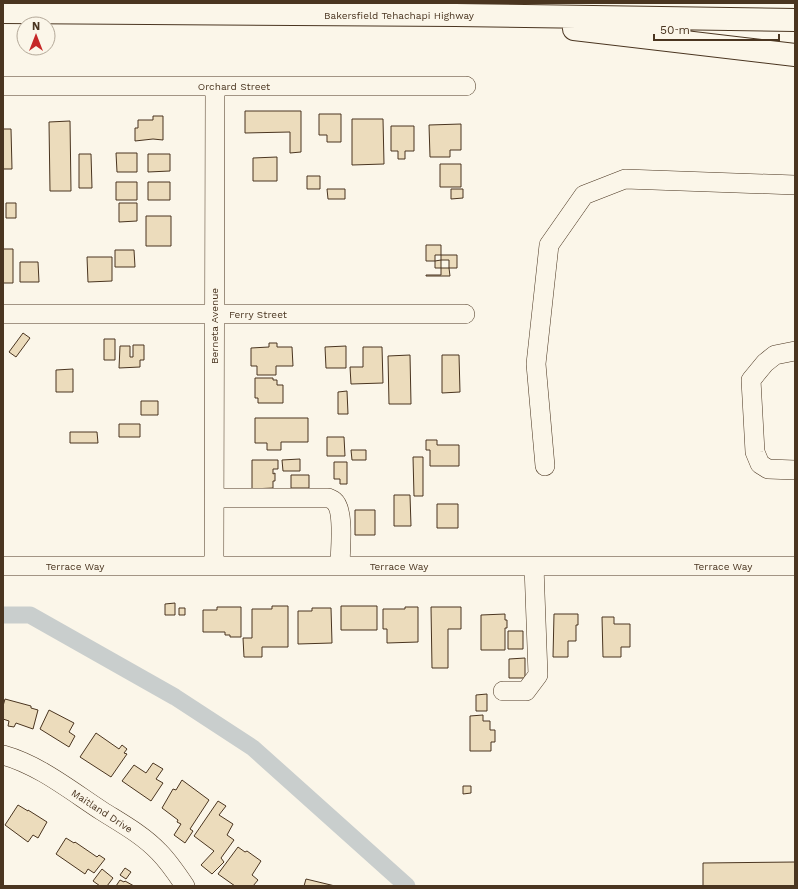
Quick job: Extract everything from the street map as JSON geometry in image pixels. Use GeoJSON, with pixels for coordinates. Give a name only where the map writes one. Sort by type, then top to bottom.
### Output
{"type":"FeatureCollection","features":[{"type":"Feature","properties":{"kind":"highway","name":"Bakersfield Tehachapi Highway"},"geometry":{"type":"LineString","coordinates":[[3,12],[795,20]]}},
{"type":"Feature","properties":{"kind":"highway"},"geometry":{"type":"LineString","coordinates":[[455,16],[795,55]]}},
{"type":"Feature","properties":{"kind":"street","name":"Orchard Street"},"geometry":{"type":"LineString","coordinates":[[3,86],[466,86]]}},
{"type":"Feature","properties":{"kind":"street","name":"Berneta Avenue"},"geometry":{"type":"LineString","coordinates":[[214,566],[215,86]]}},
{"type":"Feature","properties":{"kind":"street"},"geometry":{"type":"LineString","coordinates":[[545,466],[536,364],[549,246],[584,195],[625,179],[795,185]]}},
{"type":"Feature","properties":{"kind":"street","name":"Ferry Street"},"geometry":{"type":"LineString","coordinates":[[3,314],[465,314]]}},
{"type":"Feature","properties":{"kind":"street"},"geometry":{"type":"LineString","coordinates":[[795,351],[775,355],[764,363],[751,380],[755,452],[760,464],[768,469],[795,470]]}},
{"type":"Feature","properties":{"kind":"street"},"geometry":{"type":"LineString","coordinates":[[214,498],[328,498],[334,500],[340,511],[341,519],[340,566]]}},
{"type":"Feature","properties":{"kind":"street","name":"Terrace Way"},"geometry":{"type":"LineString","coordinates":[[3,566],[795,566]]}},
{"type":"Feature","properties":{"kind":"street"},"geometry":{"type":"LineString","coordinates":[[503,691],[526,691],[538,675],[534,566]]}},
{"type":"Feature","properties":{"kind":"street","name":"Maitland Drive"},"geometry":{"type":"LineString","coordinates":[[3,756],[13,758],[36,768],[141,836],[159,851],[185,886]]}},
{"type":"Feature","properties":{"kind":"building"},"geometry":{"type":"Polygon","coordinates":[[[245,111],[301,111],[301,152],[290,153],[290,132],[245,133],[245,111]]]}},
{"type":"Feature","properties":{"kind":"building"},"geometry":{"type":"Polygon","coordinates":[[[319,114],[341,114],[341,142],[327,142],[327,135],[319,135],[319,114]]]}},
{"type":"Feature","properties":{"kind":"building"},"geometry":{"type":"Polygon","coordinates":[[[153,116],[163,116],[163,140],[153,139],[135,141],[135,128],[138,128],[138,120],[153,120],[153,116]]]}},
{"type":"Feature","properties":{"kind":"building"},"geometry":{"type":"Polygon","coordinates":[[[352,119],[383,119],[384,164],[352,165],[352,119]]]}},
{"type":"Feature","properties":{"kind":"building"},"geometry":{"type":"Polygon","coordinates":[[[70,121],[71,191],[50,191],[49,122],[70,121]]]}},
{"type":"Feature","properties":{"kind":"building"},"geometry":{"type":"Polygon","coordinates":[[[461,124],[461,150],[450,150],[450,157],[430,157],[429,125],[461,124]]]}},
{"type":"Feature","properties":{"kind":"building"},"geometry":{"type":"Polygon","coordinates":[[[391,126],[414,126],[414,151],[405,151],[405,159],[398,159],[398,151],[391,151],[391,126]]]}},
{"type":"Feature","properties":{"kind":"building"},"geometry":{"type":"Polygon","coordinates":[[[3,129],[11,129],[12,169],[3,169],[3,129]]]}},
{"type":"Feature","properties":{"kind":"building"},"geometry":{"type":"Polygon","coordinates":[[[116,153],[137,153],[137,172],[117,172],[116,153]]]}},
{"type":"Feature","properties":{"kind":"building"},"geometry":{"type":"Polygon","coordinates":[[[79,154],[91,154],[92,188],[79,188],[79,154]]]}},
{"type":"Feature","properties":{"kind":"building"},"geometry":{"type":"Polygon","coordinates":[[[148,154],[170,154],[170,171],[148,172],[148,154]]]}},
{"type":"Feature","properties":{"kind":"building"},"geometry":{"type":"Polygon","coordinates":[[[277,157],[277,181],[253,181],[253,158],[277,157]]]}},
{"type":"Feature","properties":{"kind":"building"},"geometry":{"type":"Polygon","coordinates":[[[440,164],[461,164],[461,187],[440,187],[440,164]]]}},
{"type":"Feature","properties":{"kind":"building"},"geometry":{"type":"Polygon","coordinates":[[[307,176],[320,176],[320,189],[307,189],[307,176]]]}},
{"type":"Feature","properties":{"kind":"building"},"geometry":{"type":"Polygon","coordinates":[[[116,182],[137,182],[137,200],[116,200],[116,182]]]}},
{"type":"Feature","properties":{"kind":"building"},"geometry":{"type":"Polygon","coordinates":[[[148,182],[170,182],[170,200],[148,200],[148,182]]]}},
{"type":"Feature","properties":{"kind":"building"},"geometry":{"type":"Polygon","coordinates":[[[327,189],[345,189],[345,199],[328,199],[327,189]]]}},
{"type":"Feature","properties":{"kind":"building"},"geometry":{"type":"Polygon","coordinates":[[[451,189],[463,189],[463,198],[451,199],[451,189]]]}},
{"type":"Feature","properties":{"kind":"building"},"geometry":{"type":"Polygon","coordinates":[[[6,203],[16,203],[16,218],[6,218],[6,203]]]}},
{"type":"Feature","properties":{"kind":"building"},"geometry":{"type":"Polygon","coordinates":[[[119,203],[137,203],[137,221],[119,222],[119,203]]]}},
{"type":"Feature","properties":{"kind":"building"},"geometry":{"type":"Polygon","coordinates":[[[146,216],[171,216],[171,246],[146,246],[146,216]]]}},
{"type":"Feature","properties":{"kind":"building"},"geometry":{"type":"Polygon","coordinates":[[[426,245],[441,245],[441,255],[435,255],[435,261],[426,261],[426,245]]]}},
{"type":"Feature","properties":{"kind":"building"},"geometry":{"type":"Polygon","coordinates":[[[3,249],[13,249],[13,283],[3,283],[3,249]]]}},
{"type":"Feature","properties":{"kind":"building"},"geometry":{"type":"Polygon","coordinates":[[[115,250],[134,250],[135,267],[115,267],[115,250]]]}},
{"type":"Feature","properties":{"kind":"building"},"geometry":{"type":"Polygon","coordinates":[[[441,255],[457,255],[457,268],[449,268],[449,260],[441,260],[441,255]]]}},
{"type":"Feature","properties":{"kind":"building"},"geometry":{"type":"Polygon","coordinates":[[[87,257],[112,257],[112,281],[88,282],[87,257]]]}},
{"type":"Feature","properties":{"kind":"building"},"geometry":{"type":"Polygon","coordinates":[[[441,260],[441,268],[435,268],[435,261],[441,260]]]}},
{"type":"Feature","properties":{"kind":"building"},"geometry":{"type":"Polygon","coordinates":[[[20,262],[38,262],[39,282],[20,282],[20,262]]]}},
{"type":"Feature","properties":{"kind":"building"},"geometry":{"type":"Polygon","coordinates":[[[441,268],[449,268],[450,276],[426,276],[441,275],[441,268]]]}},
{"type":"Feature","properties":{"kind":"building"},"geometry":{"type":"Polygon","coordinates":[[[23,333],[30,338],[16,357],[9,352],[23,333]]]}},
{"type":"Feature","properties":{"kind":"building"},"geometry":{"type":"Polygon","coordinates":[[[104,339],[115,339],[115,360],[104,360],[104,339]]]}},
{"type":"Feature","properties":{"kind":"building"},"geometry":{"type":"Polygon","coordinates":[[[269,343],[277,343],[277,347],[292,347],[293,366],[276,366],[276,375],[257,375],[257,366],[251,366],[251,348],[269,347],[269,343]]]}},
{"type":"Feature","properties":{"kind":"building"},"geometry":{"type":"Polygon","coordinates":[[[133,345],[144,345],[144,360],[140,360],[140,367],[119,368],[120,346],[130,346],[130,357],[133,357],[133,345]]]}},
{"type":"Feature","properties":{"kind":"building"},"geometry":{"type":"Polygon","coordinates":[[[346,346],[346,368],[326,368],[325,347],[346,346]]]}},
{"type":"Feature","properties":{"kind":"building"},"geometry":{"type":"Polygon","coordinates":[[[363,347],[382,347],[383,383],[351,384],[350,367],[363,367],[363,347]]]}},
{"type":"Feature","properties":{"kind":"building"},"geometry":{"type":"Polygon","coordinates":[[[410,355],[411,404],[389,404],[388,356],[410,355]]]}},
{"type":"Feature","properties":{"kind":"building"},"geometry":{"type":"Polygon","coordinates":[[[442,355],[459,355],[460,392],[442,393],[442,355]]]}},
{"type":"Feature","properties":{"kind":"building"},"geometry":{"type":"Polygon","coordinates":[[[73,369],[73,392],[56,392],[56,370],[73,369]]]}},
{"type":"Feature","properties":{"kind":"building"},"geometry":{"type":"Polygon","coordinates":[[[255,378],[273,378],[273,380],[277,380],[277,385],[283,385],[283,403],[258,403],[258,398],[255,398],[255,378]]]}},
{"type":"Feature","properties":{"kind":"building"},"geometry":{"type":"Polygon","coordinates":[[[347,391],[348,414],[338,414],[338,392],[347,391]]]}},
{"type":"Feature","properties":{"kind":"building"},"geometry":{"type":"Polygon","coordinates":[[[141,401],[158,401],[158,415],[141,415],[141,401]]]}},
{"type":"Feature","properties":{"kind":"building"},"geometry":{"type":"Polygon","coordinates":[[[255,418],[308,418],[308,442],[281,442],[281,450],[267,450],[267,443],[255,443],[255,418]]]}},
{"type":"Feature","properties":{"kind":"building"},"geometry":{"type":"Polygon","coordinates":[[[119,424],[140,424],[140,437],[119,437],[119,424]]]}},
{"type":"Feature","properties":{"kind":"building"},"geometry":{"type":"Polygon","coordinates":[[[70,432],[97,432],[98,443],[70,443],[70,432]]]}},
{"type":"Feature","properties":{"kind":"building"},"geometry":{"type":"Polygon","coordinates":[[[327,437],[344,437],[345,456],[327,456],[327,437]]]}},
{"type":"Feature","properties":{"kind":"building"},"geometry":{"type":"Polygon","coordinates":[[[426,440],[437,440],[437,445],[459,445],[459,466],[430,466],[430,450],[426,450],[426,440]]]}},
{"type":"Feature","properties":{"kind":"building"},"geometry":{"type":"Polygon","coordinates":[[[351,450],[366,450],[366,460],[352,460],[351,450]]]}},
{"type":"Feature","properties":{"kind":"building"},"geometry":{"type":"Polygon","coordinates":[[[413,457],[423,457],[423,496],[414,496],[413,457]]]}},
{"type":"Feature","properties":{"kind":"building"},"geometry":{"type":"Polygon","coordinates":[[[300,459],[300,471],[283,471],[282,460],[300,459]]]}},
{"type":"Feature","properties":{"kind":"building"},"geometry":{"type":"Polygon","coordinates":[[[252,460],[278,460],[278,469],[273,469],[273,474],[275,473],[275,481],[273,481],[273,488],[252,489],[252,460]]]}},
{"type":"Feature","properties":{"kind":"building"},"geometry":{"type":"Polygon","coordinates":[[[334,462],[347,462],[347,484],[340,484],[340,479],[334,479],[334,462]]]}},
{"type":"Feature","properties":{"kind":"building"},"geometry":{"type":"Polygon","coordinates":[[[291,475],[309,475],[309,488],[291,488],[291,475]]]}},
{"type":"Feature","properties":{"kind":"building"},"geometry":{"type":"Polygon","coordinates":[[[394,495],[410,495],[411,526],[394,526],[394,495]]]}},
{"type":"Feature","properties":{"kind":"building"},"geometry":{"type":"Polygon","coordinates":[[[437,504],[458,504],[458,528],[437,528],[437,504]]]}},
{"type":"Feature","properties":{"kind":"building"},"geometry":{"type":"Polygon","coordinates":[[[355,510],[375,510],[375,535],[355,535],[355,510]]]}},
{"type":"Feature","properties":{"kind":"building"},"geometry":{"type":"Polygon","coordinates":[[[175,603],[175,615],[165,615],[165,604],[175,603]]]}},
{"type":"Feature","properties":{"kind":"building"},"geometry":{"type":"Polygon","coordinates":[[[272,606],[288,606],[288,647],[262,647],[262,657],[244,657],[243,638],[252,638],[252,609],[272,609],[272,606]]]}},
{"type":"Feature","properties":{"kind":"building"},"geometry":{"type":"Polygon","coordinates":[[[341,606],[377,606],[377,630],[341,630],[341,606]]]}},
{"type":"Feature","properties":{"kind":"building"},"geometry":{"type":"Polygon","coordinates":[[[217,607],[241,607],[241,637],[230,637],[230,635],[225,635],[225,632],[203,632],[203,610],[217,610],[217,607]]]}},
{"type":"Feature","properties":{"kind":"building"},"geometry":{"type":"Polygon","coordinates":[[[405,607],[418,607],[418,642],[387,643],[387,629],[383,629],[383,609],[405,609],[405,607]]]}},
{"type":"Feature","properties":{"kind":"building"},"geometry":{"type":"Polygon","coordinates":[[[431,607],[461,607],[461,629],[448,629],[448,668],[432,668],[431,607]]]}},
{"type":"Feature","properties":{"kind":"building"},"geometry":{"type":"Polygon","coordinates":[[[179,608],[185,608],[185,615],[179,615],[179,608]]]}},
{"type":"Feature","properties":{"kind":"building"},"geometry":{"type":"Polygon","coordinates":[[[312,608],[331,608],[332,643],[298,644],[298,611],[312,611],[312,608]]]}},
{"type":"Feature","properties":{"kind":"building"},"geometry":{"type":"Polygon","coordinates":[[[505,614],[507,628],[505,628],[505,650],[481,650],[481,615],[505,614]]]}},
{"type":"Feature","properties":{"kind":"building"},"geometry":{"type":"Polygon","coordinates":[[[554,614],[578,614],[576,641],[568,641],[568,657],[553,657],[554,614]]]}},
{"type":"Feature","properties":{"kind":"building"},"geometry":{"type":"Polygon","coordinates":[[[602,617],[614,617],[614,624],[630,624],[630,647],[621,647],[621,657],[603,657],[602,617]]]}},
{"type":"Feature","properties":{"kind":"building"},"geometry":{"type":"Polygon","coordinates":[[[508,631],[523,631],[523,649],[508,649],[508,631]]]}},
{"type":"Feature","properties":{"kind":"building"},"geometry":{"type":"Polygon","coordinates":[[[525,658],[525,678],[509,678],[509,659],[525,658]]]}},
{"type":"Feature","properties":{"kind":"building"},"geometry":{"type":"Polygon","coordinates":[[[487,694],[487,711],[476,711],[476,695],[487,694]]]}},
{"type":"Feature","properties":{"kind":"building"},"geometry":{"type":"Polygon","coordinates":[[[5,699],[31,706],[31,708],[38,710],[33,729],[16,723],[14,727],[8,726],[9,721],[3,719],[3,706],[5,699]]]}},
{"type":"Feature","properties":{"kind":"building"},"geometry":{"type":"Polygon","coordinates":[[[49,710],[74,723],[69,732],[75,736],[69,747],[40,729],[49,710]]]}},
{"type":"Feature","properties":{"kind":"building"},"geometry":{"type":"Polygon","coordinates":[[[483,715],[483,721],[490,721],[490,730],[495,730],[495,742],[491,742],[491,751],[470,751],[470,716],[483,715]]]}},
{"type":"Feature","properties":{"kind":"building"},"geometry":{"type":"Polygon","coordinates":[[[96,733],[119,749],[122,745],[127,749],[124,753],[127,754],[111,777],[80,757],[96,733]]]}},
{"type":"Feature","properties":{"kind":"building"},"geometry":{"type":"Polygon","coordinates":[[[153,763],[163,769],[156,779],[163,783],[151,801],[122,781],[134,765],[146,773],[153,763]]]}},
{"type":"Feature","properties":{"kind":"building"},"geometry":{"type":"Polygon","coordinates":[[[182,780],[209,800],[190,829],[193,831],[185,843],[174,835],[181,824],[162,808],[173,789],[176,790],[182,780]]]}},
{"type":"Feature","properties":{"kind":"building"},"geometry":{"type":"Polygon","coordinates":[[[463,786],[471,786],[471,793],[463,794],[463,786]]]}},
{"type":"Feature","properties":{"kind":"building"},"geometry":{"type":"Polygon","coordinates":[[[218,801],[226,806],[219,815],[233,824],[227,835],[234,840],[221,858],[224,862],[212,874],[201,865],[214,851],[194,836],[218,801]]]}},
{"type":"Feature","properties":{"kind":"building"},"geometry":{"type":"Polygon","coordinates":[[[18,805],[47,822],[38,838],[33,835],[28,842],[5,825],[18,805]]]}},
{"type":"Feature","properties":{"kind":"building"},"geometry":{"type":"Polygon","coordinates":[[[66,838],[74,843],[75,842],[97,857],[99,855],[105,859],[94,873],[88,869],[85,874],[56,854],[66,838]]]}},
{"type":"Feature","properties":{"kind":"building"},"geometry":{"type":"Polygon","coordinates":[[[238,847],[245,852],[247,851],[261,861],[252,875],[258,880],[253,886],[235,886],[218,874],[238,847]]]}},
{"type":"Feature","properties":{"kind":"building"},"geometry":{"type":"Polygon","coordinates":[[[795,862],[795,886],[703,886],[703,863],[795,862]]]}},
{"type":"Feature","properties":{"kind":"building"},"geometry":{"type":"Polygon","coordinates":[[[125,868],[131,872],[126,879],[120,875],[125,868]]]}},
{"type":"Feature","properties":{"kind":"building"},"geometry":{"type":"Polygon","coordinates":[[[102,869],[113,878],[107,886],[100,886],[93,881],[102,869]]]}},
{"type":"Feature","properties":{"kind":"building"},"geometry":{"type":"Polygon","coordinates":[[[306,879],[335,886],[304,886],[306,879]]]}},
{"type":"Feature","properties":{"kind":"building"},"geometry":{"type":"Polygon","coordinates":[[[120,880],[125,881],[134,886],[116,886],[120,880]]]}},
{"type":"Feature","properties":{"kind":"waterway"},"geometry":{"type":"LineString","coordinates":[[3,615],[30,615],[175,697],[253,748],[407,886]]}}]}
